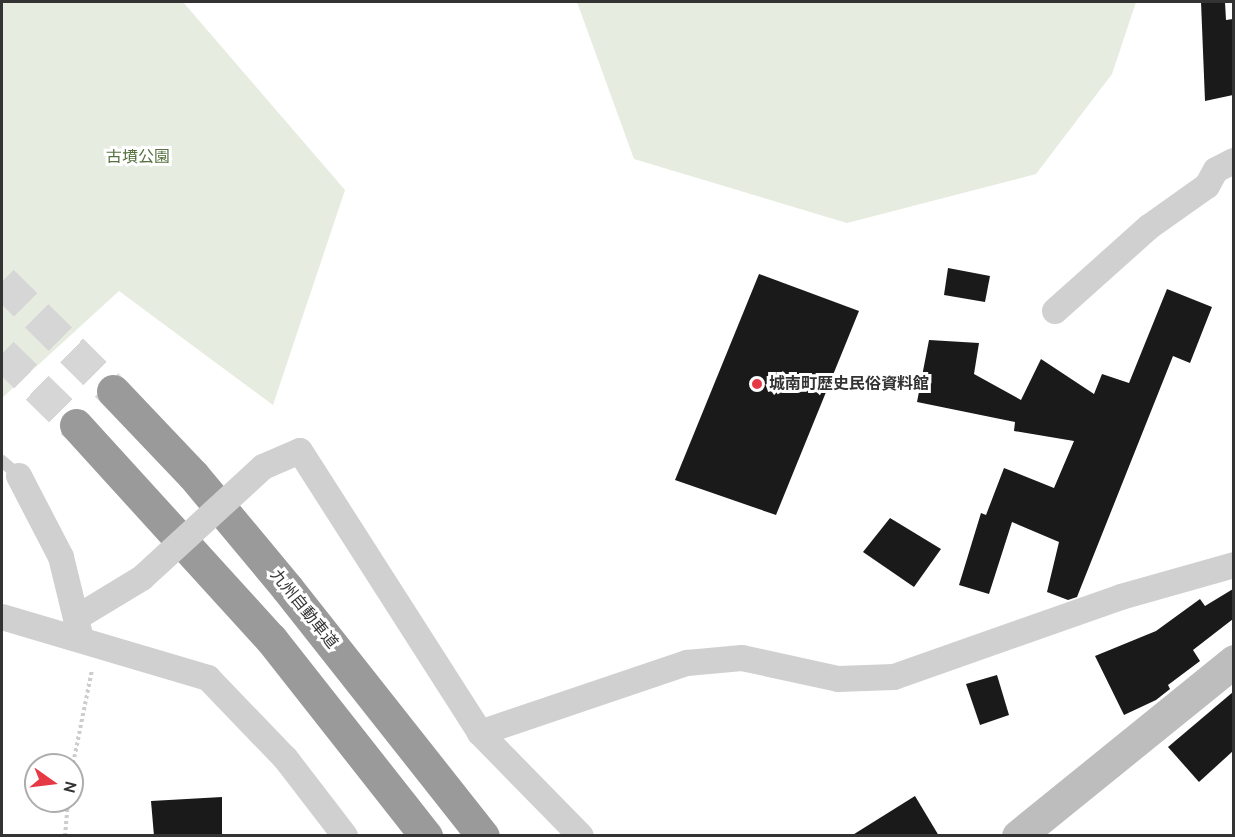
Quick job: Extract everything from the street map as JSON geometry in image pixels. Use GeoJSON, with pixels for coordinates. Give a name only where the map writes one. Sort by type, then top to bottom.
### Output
{"type":"FeatureCollection","features":[{"type":"Feature","properties":{"kind":"highway","name":"九州自動車道"},"geometry":{"type":"LineString","coordinates":[[114,391],[193,475],[287,588],[483,836]]}},
{"type":"Feature","properties":{"kind":"highway"},"geometry":{"type":"LineString","coordinates":[[76,425],[271,639],[426,836]]}},
{"type":"Feature","properties":{"kind":"street"},"geometry":{"type":"LineString","coordinates":[[1056,311],[1149,227],[1208,186],[1216,170],[1233,160]]}},
{"type":"Feature","properties":{"kind":"street"},"geometry":{"type":"LineString","coordinates":[[86,633],[142,578],[263,467],[300,452],[480,733],[580,836]]}},
{"type":"Feature","properties":{"kind":"street"},"geometry":{"type":"LineString","coordinates":[[10,468],[61,558],[86,633]]}},
{"type":"Feature","properties":{"kind":"street"},"geometry":{"type":"LineString","coordinates":[[480,733],[687,663],[742,658],[838,679],[894,677],[1121,597],[1233,565]]}},
{"type":"Feature","properties":{"kind":"street"},"geometry":{"type":"LineString","coordinates":[[2,617],[86,633],[208,678],[286,759],[345,836]]}},
{"type":"Feature","properties":{"kind":"street"},"geometry":{"type":"LineString","coordinates":[[1018,836],[1233,661]]}},
{"type":"Feature","properties":{"kind":"path"},"geometry":{"type":"LineString","coordinates":[[74,753],[86,633]]}},
{"type":"Feature","properties":{"kind":"path"},"geometry":{"type":"LineString","coordinates":[[65,836],[68,813]]}},
{"type":"Feature","properties":{"kind":"green space","name":"古墳公園"},"geometry":{"type":"Polygon","coordinates":[[[2,2],[183,2],[345,190],[273,405],[119,291],[2,398],[2,2]]]}},
{"type":"Feature","properties":{"kind":"green space"},"geometry":{"type":"Polygon","coordinates":[[[577,2],[1136,2],[1112,74],[1036,174],[847,223],[634,159],[577,2]]]}},
{"type":"Feature","properties":{"kind":"building"},"geometry":{"type":"Polygon","coordinates":[[[1201,2],[1225,2],[1226,20],[1233,19],[1233,95],[1205,101],[1201,2]]]}},
{"type":"Feature","properties":{"kind":"building"},"geometry":{"type":"Polygon","coordinates":[[[948,268],[990,276],[985,302],[944,295],[948,268]]]}},
{"type":"Feature","properties":{"kind":"building"},"geometry":{"type":"Polygon","coordinates":[[[759,274],[859,311],[776,515],[675,480],[759,274]]]}},
{"type":"Feature","properties":{"kind":"building"},"geometry":{"type":"Polygon","coordinates":[[[1167,289],[1212,307],[1190,363],[1173,356],[1077,597],[1068,600],[1047,592],[1059,542],[1012,522],[989,594],[959,585],[981,513],[986,515],[1004,468],[1054,488],[1074,441],[1014,431],[1015,422],[917,402],[929,340],[979,343],[974,374],[1021,400],[1041,359],[1094,394],[1102,374],[1129,383],[1167,289]]]}},
{"type":"Feature","properties":{"kind":"building"},"geometry":{"type":"Polygon","coordinates":[[[890,518],[941,549],[914,587],[863,552],[890,518]]]}},
{"type":"Feature","properties":{"kind":"building"},"geometry":{"type":"Polygon","coordinates":[[[1233,589],[1233,619],[1193,650],[1200,661],[1168,685],[1170,689],[1156,700],[1124,715],[1095,656],[1156,631],[1200,599],[1205,606],[1233,589]]]}},
{"type":"Feature","properties":{"kind":"building"},"geometry":{"type":"Polygon","coordinates":[[[997,675],[1009,715],[980,725],[966,684],[997,675]]]}},
{"type":"Feature","properties":{"kind":"building"},"geometry":{"type":"Polygon","coordinates":[[[1233,692],[1233,751],[1199,782],[1168,747],[1233,692]]]}},
{"type":"Feature","properties":{"kind":"building"},"geometry":{"type":"Polygon","coordinates":[[[915,796],[939,836],[851,836],[915,796]]]}},
{"type":"Feature","properties":{"kind":"building"},"geometry":{"type":"Polygon","coordinates":[[[222,797],[222,836],[154,836],[151,801],[222,797]]]}},
{"type":"Feature","properties":{"kind":"tunnel"},"geometry":{"type":"LineString","coordinates":[[2,281],[113,391]]}},
{"type":"Feature","properties":{"kind":"tunnel"},"geometry":{"type":"LineString","coordinates":[[2,353],[76,425]]}},
{"type":"Feature","properties":{"kind":"place","name":"城南町歴史民俗資料館"},"geometry":{"type":"Point","coordinates":[757,384]}}]}
